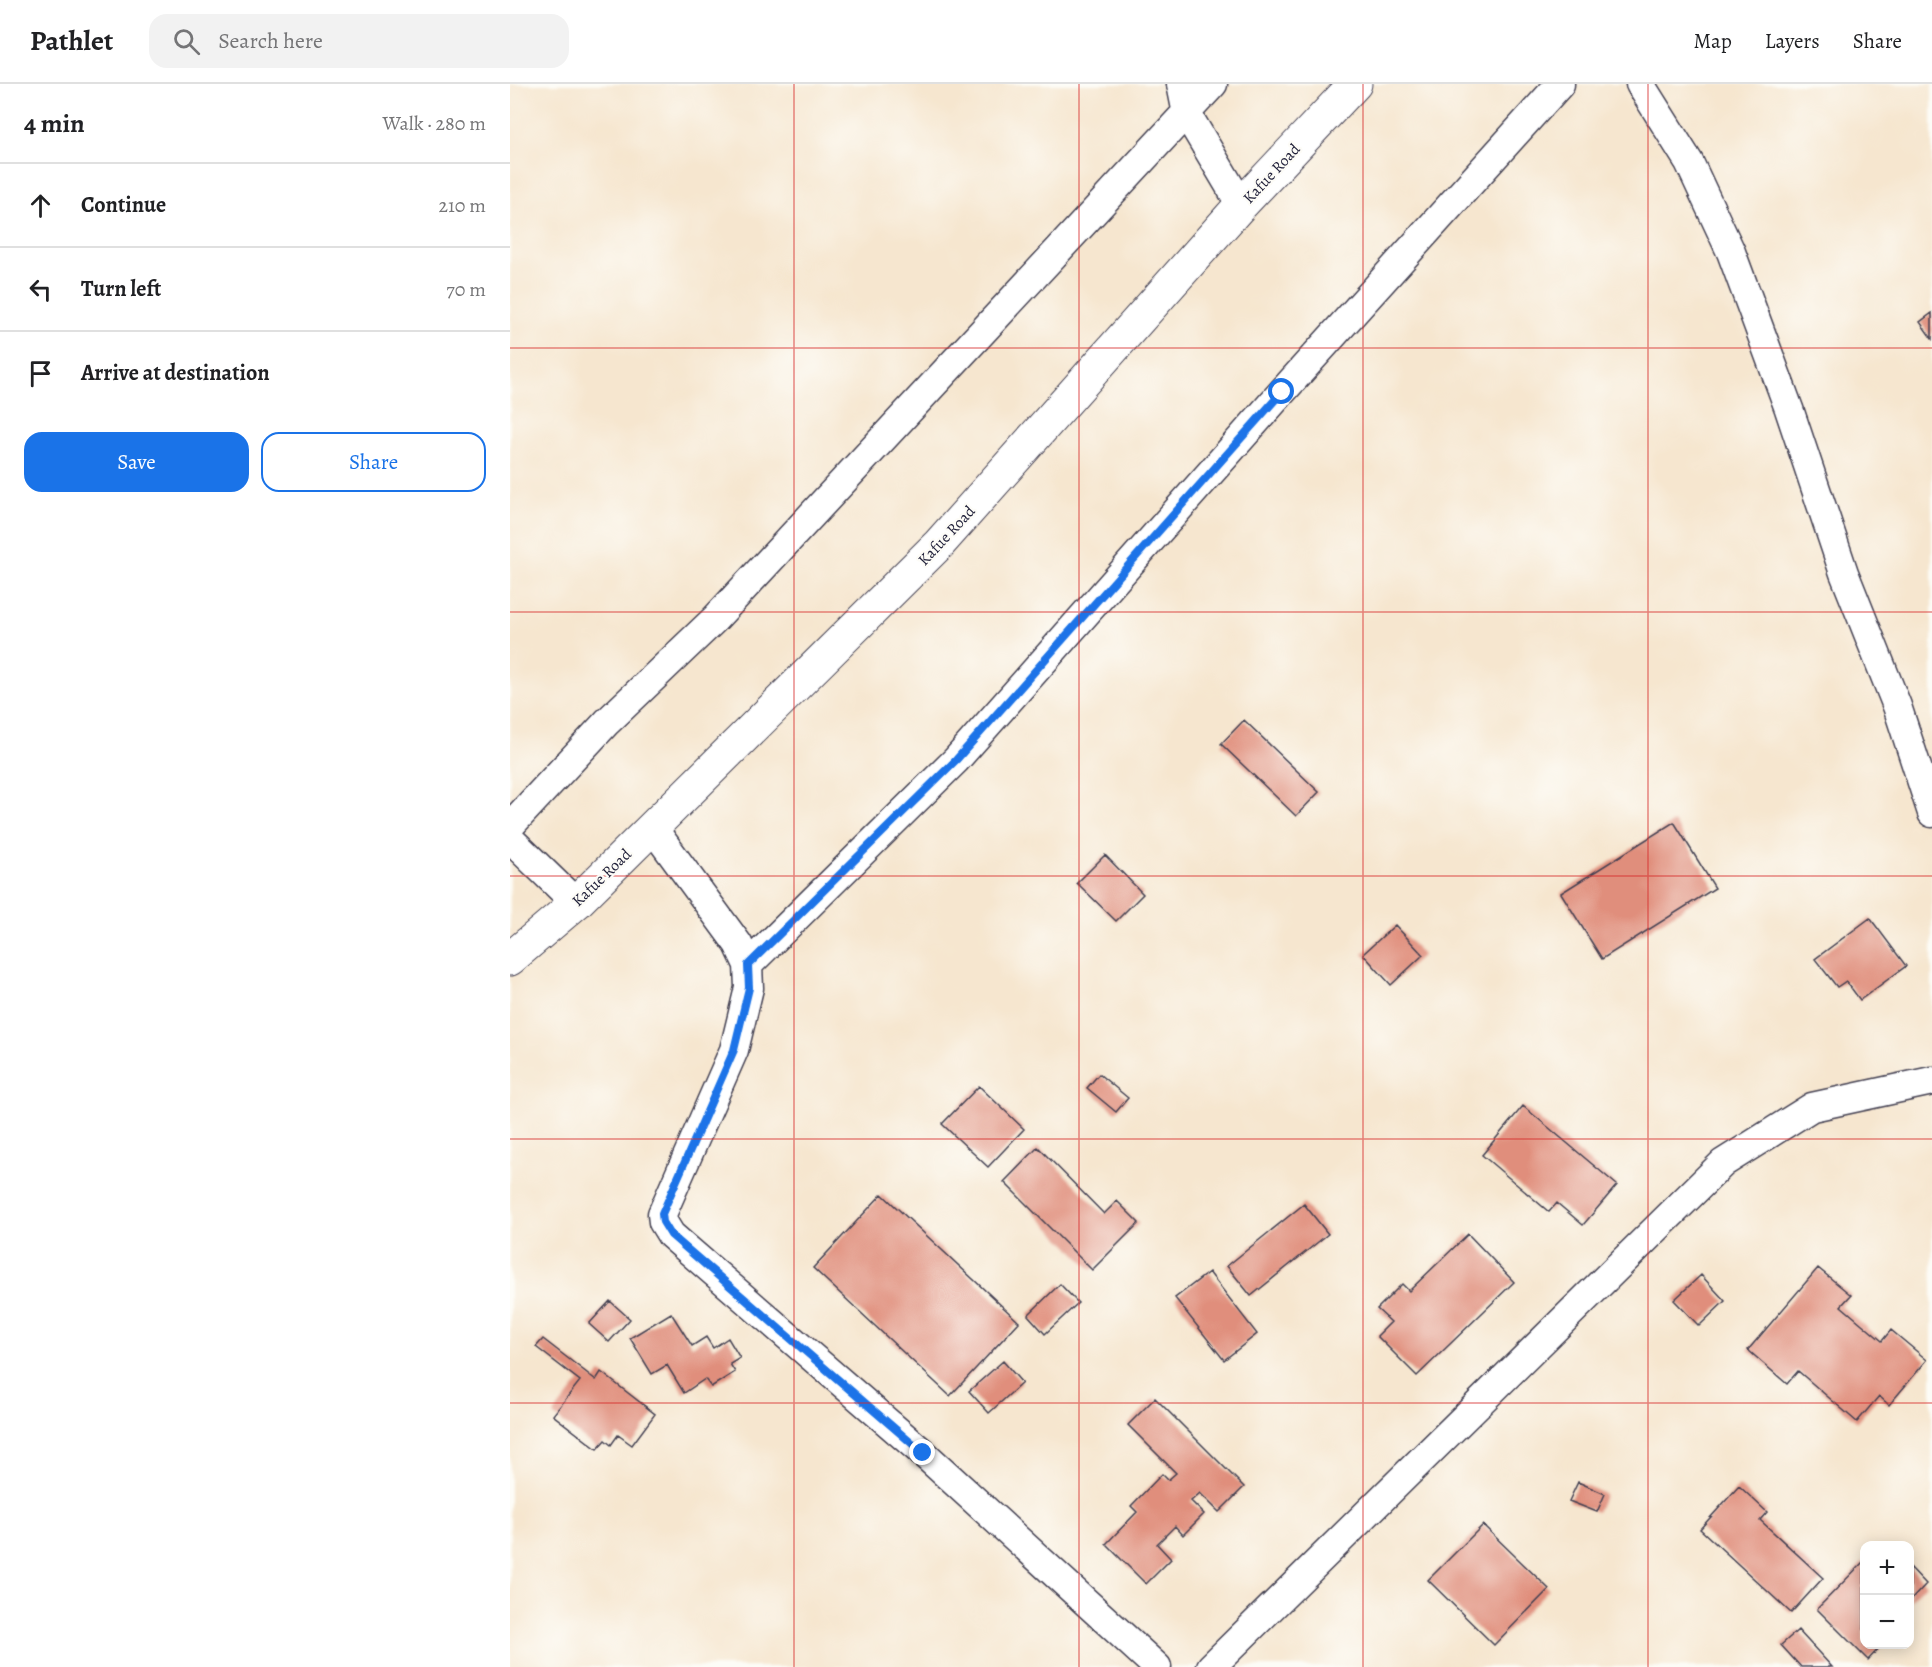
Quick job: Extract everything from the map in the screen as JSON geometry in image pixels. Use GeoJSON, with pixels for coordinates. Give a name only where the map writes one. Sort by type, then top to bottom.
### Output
{"type":"FeatureCollection","features":[{"type":"Feature","properties":{"kind":"highway","name":"Kafue Road"},"geometry":{"type":"LineString","coordinates":[[510,959],[576,903],[939,544],[1241,205],[1355,84]]}},
{"type":"Feature","properties":{"kind":"street"},"geometry":{"type":"LineString","coordinates":[[1181,84],[1187,114],[1241,205]]}},
{"type":"Feature","properties":{"kind":"street"},"geometry":{"type":"LineString","coordinates":[[510,826],[607,722],[714,620],[1213,84]]}},
{"type":"Feature","properties":{"kind":"street"},"geometry":{"type":"LineString","coordinates":[[748,965],[956,760],[1560,84]]}},
{"type":"Feature","properties":{"kind":"street"},"geometry":{"type":"LineString","coordinates":[[1640,84],[1689,162],[1731,252],[1789,409],[1844,573],[1897,706],[1932,813]]}},
{"type":"Feature","properties":{"kind":"street"},"geometry":{"type":"LineString","coordinates":[[652,827],[738,945],[748,965],[749,988],[734,1050],[662,1214],[663,1222],[671,1235],[923,1453],[1157,1667]]}},
{"type":"Feature","properties":{"kind":"street"},"geometry":{"type":"LineString","coordinates":[[510,839],[576,903]]}},
{"type":"Feature","properties":{"kind":"street"},"geometry":{"type":"LineString","coordinates":[[1211,1667],[1723,1163],[1812,1107],[1932,1081]]}},
{"type":"Feature","properties":{"kind":"building"},"geometry":{"type":"Polygon","coordinates":[[[1932,313],[1932,339],[1920,322],[1932,313]]]}},
{"type":"Feature","properties":{"kind":"building"},"geometry":{"type":"Polygon","coordinates":[[[1244,720],[1319,792],[1296,816],[1221,744],[1244,720]]]}},
{"type":"Feature","properties":{"kind":"building"},"geometry":{"type":"Polygon","coordinates":[[[1674,822],[1715,888],[1602,959],[1561,893],[1674,822]]]}},
{"type":"Feature","properties":{"kind":"building"},"geometry":{"type":"Polygon","coordinates":[[[1105,855],[1143,894],[1116,921],[1077,883],[1105,855]]]}},
{"type":"Feature","properties":{"kind":"building"},"geometry":{"type":"Polygon","coordinates":[[[1870,918],[1906,966],[1860,1000],[1846,981],[1837,987],[1815,959],[1870,918]]]}},
{"type":"Feature","properties":{"kind":"building"},"geometry":{"type":"Polygon","coordinates":[[[1395,925],[1423,955],[1391,985],[1363,954],[1395,925]]]}},
{"type":"Feature","properties":{"kind":"building"},"geometry":{"type":"Polygon","coordinates":[[[1099,1074],[1128,1098],[1116,1112],[1087,1088],[1099,1074]]]}},
{"type":"Feature","properties":{"kind":"building"},"geometry":{"type":"Polygon","coordinates":[[[979,1086],[1024,1129],[988,1167],[942,1124],[979,1086]]]}},
{"type":"Feature","properties":{"kind":"building"},"geometry":{"type":"Polygon","coordinates":[[[1523,1106],[1617,1185],[1583,1225],[1557,1203],[1549,1212],[1482,1155],[1523,1106]]]}},
{"type":"Feature","properties":{"kind":"building"},"geometry":{"type":"Polygon","coordinates":[[[1038,1147],[1104,1214],[1117,1201],[1139,1223],[1092,1270],[1004,1182],[1038,1147]]]}},
{"type":"Feature","properties":{"kind":"building"},"geometry":{"type":"Polygon","coordinates":[[[882,1194],[1019,1322],[950,1396],[813,1268],[882,1194]]]}},
{"type":"Feature","properties":{"kind":"building"},"geometry":{"type":"Polygon","coordinates":[[[1304,1204],[1328,1234],[1251,1296],[1227,1266],[1304,1204]]]}},
{"type":"Feature","properties":{"kind":"building"},"geometry":{"type":"Polygon","coordinates":[[[1468,1234],[1514,1282],[1417,1376],[1377,1336],[1391,1322],[1377,1309],[1402,1284],[1409,1291],[1468,1234]]]}},
{"type":"Feature","properties":{"kind":"building"},"geometry":{"type":"Polygon","coordinates":[[[1818,1268],[1851,1295],[1841,1306],[1882,1341],[1891,1330],[1927,1360],[1889,1405],[1879,1396],[1857,1422],[1798,1371],[1787,1384],[1748,1350],[1818,1268]]]}},
{"type":"Feature","properties":{"kind":"building"},"geometry":{"type":"Polygon","coordinates":[[[1209,1272],[1257,1334],[1224,1360],[1175,1298],[1209,1272]]]}},
{"type":"Feature","properties":{"kind":"building"},"geometry":{"type":"Polygon","coordinates":[[[1701,1275],[1725,1301],[1699,1326],[1674,1300],[1701,1275]]]}},
{"type":"Feature","properties":{"kind":"building"},"geometry":{"type":"Polygon","coordinates":[[[1060,1284],[1078,1303],[1045,1334],[1028,1315],[1060,1284]]]}},
{"type":"Feature","properties":{"kind":"building"},"geometry":{"type":"Polygon","coordinates":[[[610,1301],[630,1319],[609,1342],[589,1324],[610,1301]]]}},
{"type":"Feature","properties":{"kind":"building"},"geometry":{"type":"Polygon","coordinates":[[[671,1313],[692,1346],[706,1337],[713,1348],[728,1338],[740,1358],[730,1364],[735,1372],[711,1387],[705,1379],[684,1393],[667,1365],[652,1374],[630,1338],[671,1313]]]}},
{"type":"Feature","properties":{"kind":"building"},"geometry":{"type":"Polygon","coordinates":[[[543,1339],[596,1380],[601,1372],[655,1414],[632,1445],[618,1435],[611,1445],[605,1440],[597,1449],[553,1415],[580,1381],[536,1347],[543,1339]]]}},
{"type":"Feature","properties":{"kind":"building"},"geometry":{"type":"Polygon","coordinates":[[[1003,1361],[1022,1383],[989,1413],[969,1391],[1003,1361]]]}},
{"type":"Feature","properties":{"kind":"building"},"geometry":{"type":"Polygon","coordinates":[[[1155,1398],[1244,1487],[1219,1512],[1200,1493],[1191,1501],[1204,1514],[1183,1535],[1175,1526],[1157,1544],[1171,1559],[1146,1584],[1106,1544],[1137,1512],[1131,1506],[1162,1474],[1168,1480],[1176,1473],[1128,1425],[1155,1398]]]}},
{"type":"Feature","properties":{"kind":"building"},"geometry":{"type":"Polygon","coordinates":[[[1578,1482],[1605,1494],[1597,1512],[1569,1501],[1578,1482]]]}},
{"type":"Feature","properties":{"kind":"building"},"geometry":{"type":"Polygon","coordinates":[[[1739,1486],[1767,1512],[1760,1520],[1823,1578],[1791,1613],[1700,1529],[1739,1486]]]}},
{"type":"Feature","properties":{"kind":"building"},"geometry":{"type":"Polygon","coordinates":[[[1483,1525],[1549,1589],[1494,1645],[1428,1580],[1483,1525]]]}},
{"type":"Feature","properties":{"kind":"building"},"geometry":{"type":"Polygon","coordinates":[[[1860,1565],[1860,1649],[1878,1649],[1868,1660],[1817,1609],[1860,1565]]]}},
{"type":"Feature","properties":{"kind":"building"},"geometry":{"type":"Polygon","coordinates":[[[1914,1571],[1926,1584],[1914,1597],[1914,1571]]]}},
{"type":"Feature","properties":{"kind":"building"},"geometry":{"type":"Polygon","coordinates":[[[1798,1630],[1832,1667],[1801,1667],[1781,1645],[1798,1630]]]}},
{"type":"Feature","properties":{"kind":"route"},"geometry":{"type":"LineString","coordinates":[[923,1453],[671,1235],[663,1222],[662,1214],[734,1050],[749,988],[748,965],[956,760],[1282,392]]}}]}
